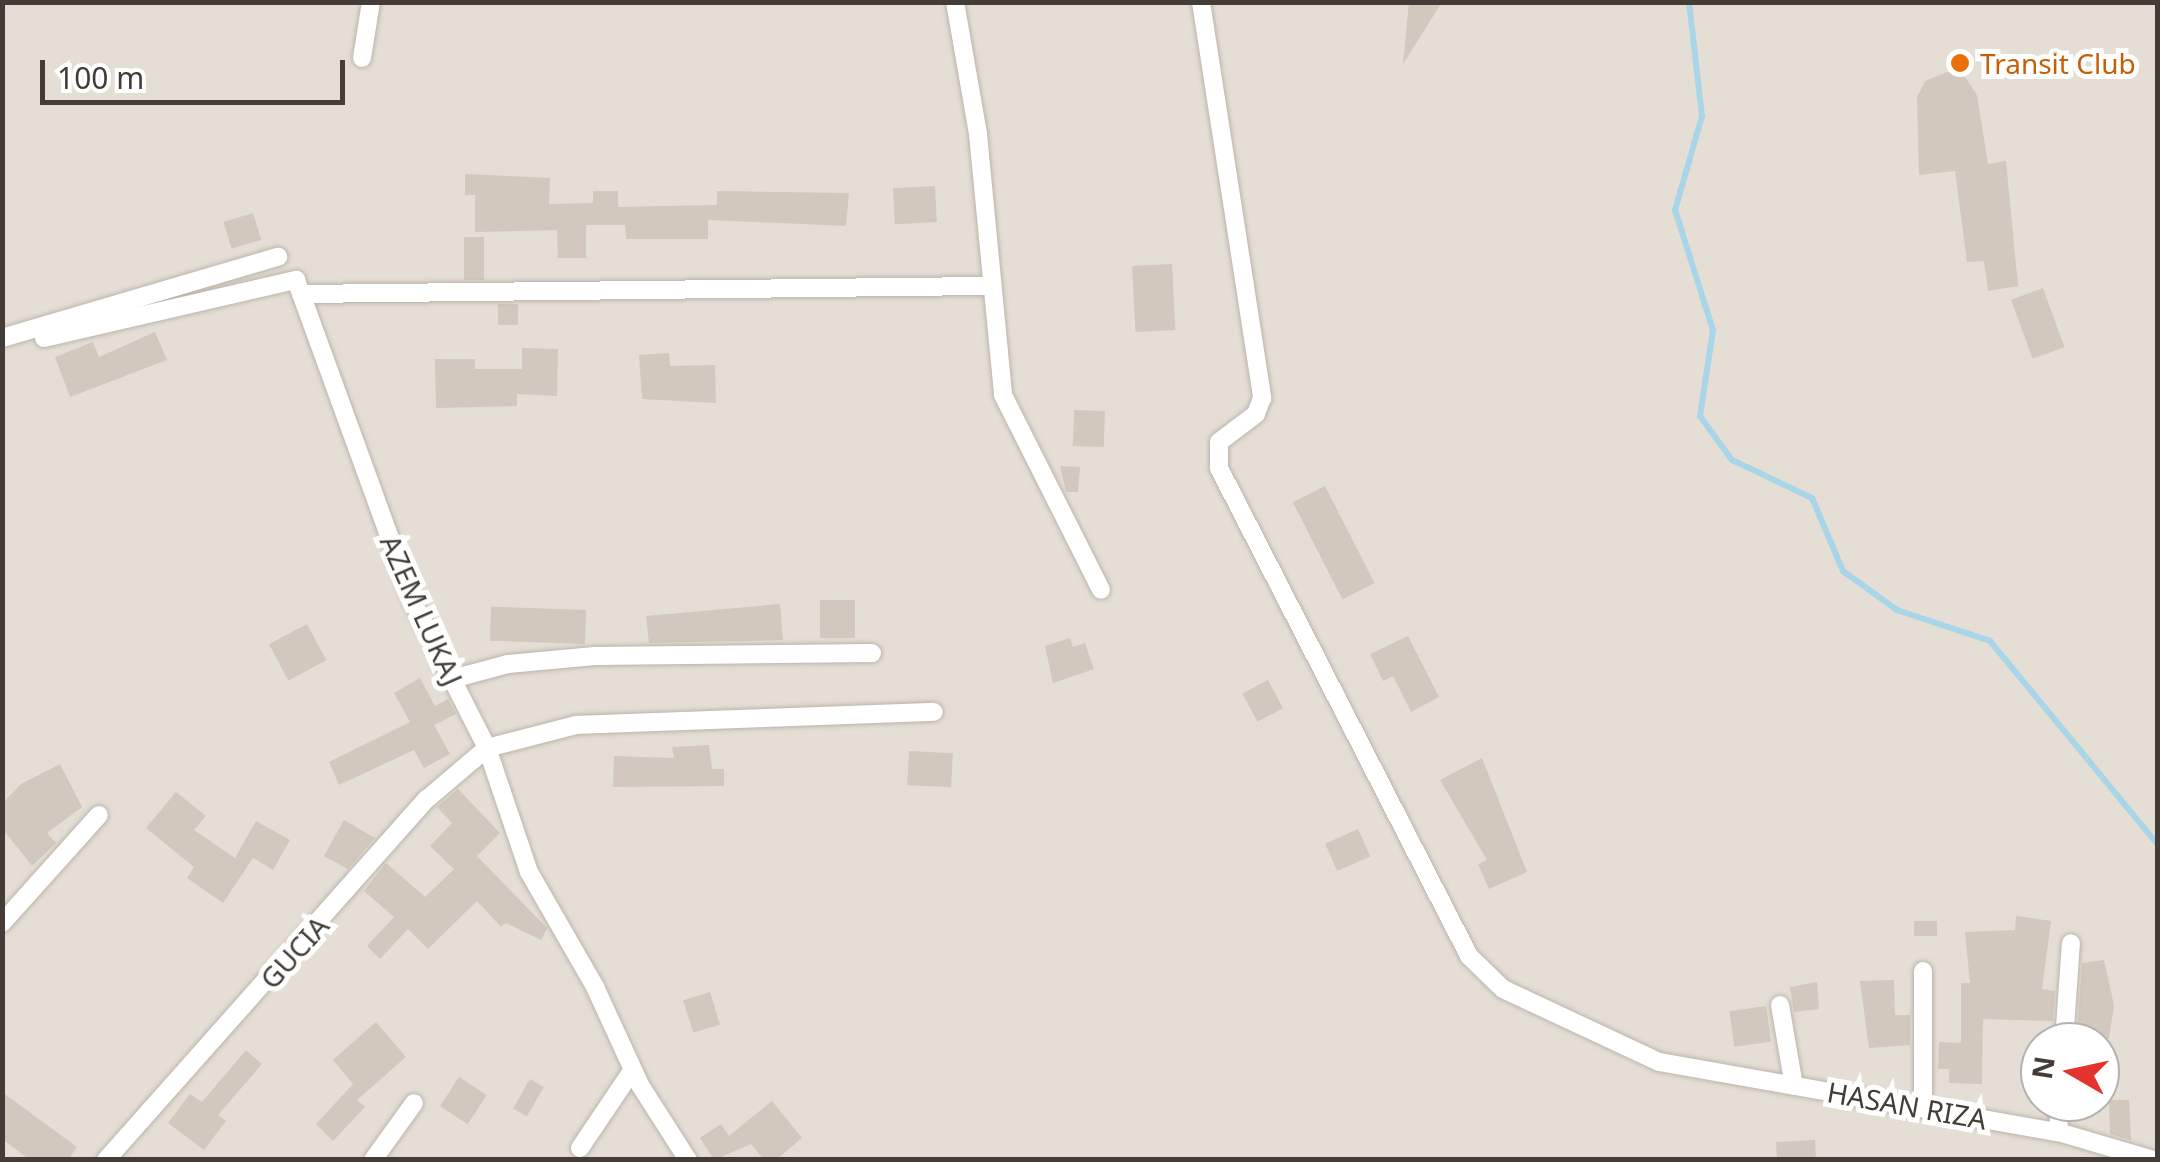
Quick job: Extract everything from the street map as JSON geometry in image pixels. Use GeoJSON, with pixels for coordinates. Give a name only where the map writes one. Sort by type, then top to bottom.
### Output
{"type":"FeatureCollection","features":[{"type":"Feature","properties":{"kind":"street"},"geometry":{"type":"LineString","coordinates":[[362,58],[372,2]]}},
{"type":"Feature","properties":{"kind":"street"},"geometry":{"type":"LineString","coordinates":[[955,2],[978,134],[995,357],[1015,428],[1101,590]]}},
{"type":"Feature","properties":{"kind":"street","name":"HASAN RIZA"},"geometry":{"type":"LineString","coordinates":[[1201,2],[1262,398],[1256,414],[1219,442],[1219,468],[1469,956],[1502,989],[1659,1062],[2058,1132],[2154,1160]]}},
{"type":"Feature","properties":{"kind":"street"},"geometry":{"type":"LineString","coordinates":[[2,338],[278,257]]}},
{"type":"Feature","properties":{"kind":"street"},"geometry":{"type":"LineString","coordinates":[[44,338],[291,277],[301,294],[989,286]]}},
{"type":"Feature","properties":{"kind":"street","name":"AZEM LUKAJ"},"geometry":{"type":"LineString","coordinates":[[301,294],[402,574],[486,748],[528,872],[595,987],[632,1071],[688,1160]]}},
{"type":"Feature","properties":{"kind":"street"},"geometry":{"type":"LineString","coordinates":[[452,678],[508,664],[595,656],[872,654]]}},
{"type":"Feature","properties":{"kind":"street"},"geometry":{"type":"LineString","coordinates":[[486,748],[576,725],[934,712]]}},
{"type":"Feature","properties":{"kind":"street","name":"GUCIA"},"geometry":{"type":"LineString","coordinates":[[106,1160],[427,800],[486,748]]}},
{"type":"Feature","properties":{"kind":"street"},"geometry":{"type":"LineString","coordinates":[[2,922],[100,815]]}},
{"type":"Feature","properties":{"kind":"street"},"geometry":{"type":"LineString","coordinates":[[2065,1022],[2071,943]]}},
{"type":"Feature","properties":{"kind":"street"},"geometry":{"type":"LineString","coordinates":[[1923,971],[1923,1108]]}},
{"type":"Feature","properties":{"kind":"street"},"geometry":{"type":"LineString","coordinates":[[1780,1004],[1794,1086]]}},
{"type":"Feature","properties":{"kind":"street"},"geometry":{"type":"LineString","coordinates":[[580,1148],[632,1071]]}},
{"type":"Feature","properties":{"kind":"street"},"geometry":{"type":"LineString","coordinates":[[373,1160],[414,1103]]}},
{"type":"Feature","properties":{"kind":"street"},"geometry":{"type":"LineString","coordinates":[[2058,1132],[2059,1122]]}},
{"type":"Feature","properties":{"kind":"shaded area"},"geometry":{"type":"Polygon","coordinates":[[[2,3],[2157,3],[2157,1159],[3,1159],[2,3]]]}},
{"type":"Feature","properties":{"kind":"building"},"geometry":{"type":"Polygon","coordinates":[[[1409,2],[1442,2],[1403,64],[1409,2]]]}},
{"type":"Feature","properties":{"kind":"building"},"geometry":{"type":"Polygon","coordinates":[[[1947,72],[1965,77],[1977,95],[1988,164],[2006,161],[2018,286],[1988,291],[1984,261],[1967,262],[1955,171],[1919,175],[1917,97],[1925,81],[1947,72]]]}},
{"type":"Feature","properties":{"kind":"building"},"geometry":{"type":"Polygon","coordinates":[[[465,174],[550,178],[549,204],[593,203],[593,191],[618,191],[618,207],[717,205],[717,191],[849,193],[846,226],[708,220],[708,239],[626,239],[625,225],[586,225],[586,258],[558,258],[557,230],[475,232],[475,195],[465,195],[465,174]]]}},
{"type":"Feature","properties":{"kind":"building"},"geometry":{"type":"Polygon","coordinates":[[[935,186],[937,222],[895,224],[893,188],[935,186]]]}},
{"type":"Feature","properties":{"kind":"building"},"geometry":{"type":"Polygon","coordinates":[[[253,213],[261,240],[232,249],[223,222],[253,213]]]}},
{"type":"Feature","properties":{"kind":"building"},"geometry":{"type":"Polygon","coordinates":[[[464,237],[484,237],[484,280],[464,280],[464,237]]]}},
{"type":"Feature","properties":{"kind":"building"},"geometry":{"type":"Polygon","coordinates":[[[1172,264],[1175,330],[1136,332],[1132,266],[1172,264]]]}},
{"type":"Feature","properties":{"kind":"building"},"geometry":{"type":"Polygon","coordinates":[[[2043,288],[2065,347],[2033,359],[2011,300],[2043,288]]]}},
{"type":"Feature","properties":{"kind":"building"},"geometry":{"type":"Polygon","coordinates":[[[498,304],[518,304],[518,325],[498,325],[498,304]]]}},
{"type":"Feature","properties":{"kind":"building"},"geometry":{"type":"Polygon","coordinates":[[[155,332],[167,360],[70,397],[55,357],[93,342],[99,357],[155,332]]]}},
{"type":"Feature","properties":{"kind":"building"},"geometry":{"type":"Polygon","coordinates":[[[522,348],[558,349],[557,396],[517,394],[517,406],[436,408],[435,359],[475,359],[475,369],[522,369],[522,348]]]}},
{"type":"Feature","properties":{"kind":"building"},"geometry":{"type":"Polygon","coordinates":[[[669,353],[670,366],[715,365],[716,403],[642,399],[639,355],[669,353]]]}},
{"type":"Feature","properties":{"kind":"building"},"geometry":{"type":"Polygon","coordinates":[[[1074,410],[1105,411],[1104,447],[1073,446],[1074,410]]]}},
{"type":"Feature","properties":{"kind":"building"},"geometry":{"type":"Polygon","coordinates":[[[1060,466],[1080,467],[1078,492],[1066,492],[1060,466]]]}},
{"type":"Feature","properties":{"kind":"building"},"geometry":{"type":"Polygon","coordinates":[[[1325,486],[1374,583],[1342,599],[1293,502],[1325,486]]]}},
{"type":"Feature","properties":{"kind":"building"},"geometry":{"type":"Polygon","coordinates":[[[820,600],[855,600],[855,638],[820,638],[820,600]]]}},
{"type":"Feature","properties":{"kind":"building"},"geometry":{"type":"Polygon","coordinates":[[[780,604],[783,640],[649,643],[646,616],[780,604]]]}},
{"type":"Feature","properties":{"kind":"building"},"geometry":{"type":"Polygon","coordinates":[[[491,607],[586,610],[585,644],[490,641],[491,607]]]}},
{"type":"Feature","properties":{"kind":"building"},"geometry":{"type":"Polygon","coordinates":[[[307,624],[326,660],[288,680],[269,644],[307,624]]]}},
{"type":"Feature","properties":{"kind":"building"},"geometry":{"type":"Polygon","coordinates":[[[1408,636],[1439,697],[1411,712],[1393,676],[1383,681],[1370,654],[1408,636]]]}},
{"type":"Feature","properties":{"kind":"building"},"geometry":{"type":"Polygon","coordinates":[[[1070,638],[1073,647],[1085,643],[1094,669],[1053,683],[1045,646],[1070,638]]]}},
{"type":"Feature","properties":{"kind":"building"},"geometry":{"type":"Polygon","coordinates":[[[420,678],[435,706],[448,699],[456,714],[434,725],[450,754],[424,768],[414,750],[339,785],[329,762],[410,722],[394,693],[420,678]]]}},
{"type":"Feature","properties":{"kind":"building"},"geometry":{"type":"Polygon","coordinates":[[[1268,680],[1283,708],[1257,722],[1242,694],[1268,680]]]}},
{"type":"Feature","properties":{"kind":"building"},"geometry":{"type":"Polygon","coordinates":[[[709,745],[712,769],[724,769],[724,786],[613,787],[614,756],[674,758],[672,747],[709,745]]]}},
{"type":"Feature","properties":{"kind":"building"},"geometry":{"type":"Polygon","coordinates":[[[909,751],[953,753],[951,787],[907,785],[909,751]]]}},
{"type":"Feature","properties":{"kind":"building"},"geometry":{"type":"Polygon","coordinates":[[[1482,758],[1527,872],[1489,889],[1478,864],[1487,860],[1440,780],[1482,758]]]}},
{"type":"Feature","properties":{"kind":"building"},"geometry":{"type":"Polygon","coordinates":[[[60,764],[82,807],[47,833],[56,843],[32,866],[2,828],[2,804],[21,784],[60,764]]]}},
{"type":"Feature","properties":{"kind":"building"},"geometry":{"type":"Polygon","coordinates":[[[458,789],[500,833],[477,856],[547,928],[541,940],[506,923],[501,927],[477,901],[428,949],[408,929],[380,959],[367,946],[394,917],[364,891],[386,863],[425,897],[454,869],[430,846],[452,823],[437,807],[458,789]]]}},
{"type":"Feature","properties":{"kind":"building"},"geometry":{"type":"Polygon","coordinates":[[[176,792],[206,816],[194,830],[235,858],[256,821],[290,840],[273,870],[253,858],[223,903],[187,878],[194,867],[146,828],[176,792]]]}},
{"type":"Feature","properties":{"kind":"building"},"geometry":{"type":"Polygon","coordinates":[[[344,820],[375,838],[348,869],[324,856],[344,820]]]}},
{"type":"Feature","properties":{"kind":"building"},"geometry":{"type":"Polygon","coordinates":[[[1358,829],[1370,856],[1337,871],[1325,844],[1358,829]]]}},
{"type":"Feature","properties":{"kind":"building"},"geometry":{"type":"Polygon","coordinates":[[[2016,916],[2051,921],[2042,989],[2055,991],[2053,1021],[1983,1019],[1982,1084],[1949,1083],[1949,1069],[1938,1069],[1939,1042],[1961,1043],[1961,983],[1970,983],[1965,932],[2015,930],[2016,916]]]}},
{"type":"Feature","properties":{"kind":"building"},"geometry":{"type":"Polygon","coordinates":[[[1914,921],[1937,921],[1937,936],[1914,936],[1914,921]]]}},
{"type":"Feature","properties":{"kind":"building"},"geometry":{"type":"Polygon","coordinates":[[[2104,960],[2114,1005],[2112,1022],[2078,1022],[2082,963],[2104,960]]]}},
{"type":"Feature","properties":{"kind":"building"},"geometry":{"type":"Polygon","coordinates":[[[1894,980],[1895,1015],[1910,1015],[1910,1045],[1869,1048],[1860,981],[1894,980]]]}},
{"type":"Feature","properties":{"kind":"building"},"geometry":{"type":"Polygon","coordinates":[[[1817,982],[1819,1009],[1794,1012],[1790,987],[1817,982]]]}},
{"type":"Feature","properties":{"kind":"building"},"geometry":{"type":"Polygon","coordinates":[[[710,992],[720,1025],[693,1033],[683,1000],[710,992]]]}},
{"type":"Feature","properties":{"kind":"building"},"geometry":{"type":"Polygon","coordinates":[[[1766,1006],[1771,1042],[1734,1047],[1729,1011],[1766,1006]]]}},
{"type":"Feature","properties":{"kind":"building"},"geometry":{"type":"Polygon","coordinates":[[[376,1022],[406,1057],[357,1100],[365,1107],[333,1141],[316,1124],[353,1084],[333,1060],[376,1022]]]}},
{"type":"Feature","properties":{"kind":"building"},"geometry":{"type":"Polygon","coordinates":[[[246,1050],[262,1064],[218,1115],[226,1121],[204,1150],[168,1123],[190,1094],[202,1102],[246,1050]]]}},
{"type":"Feature","properties":{"kind":"building"},"geometry":{"type":"Polygon","coordinates":[[[459,1077],[487,1095],[468,1124],[440,1106],[459,1077]]]}},
{"type":"Feature","properties":{"kind":"building"},"geometry":{"type":"Polygon","coordinates":[[[530,1079],[544,1087],[527,1116],[513,1108],[530,1079]]]}},
{"type":"Feature","properties":{"kind":"building"},"geometry":{"type":"Polygon","coordinates":[[[2,1092],[77,1147],[68,1160],[30,1160],[2,1139],[2,1092]]]}},
{"type":"Feature","properties":{"kind":"building"},"geometry":{"type":"Polygon","coordinates":[[[2120,1100],[2129,1100],[2131,1140],[2110,1134],[2110,1122],[2120,1122],[2120,1100]]]}},
{"type":"Feature","properties":{"kind":"building"},"geometry":{"type":"Polygon","coordinates":[[[772,1101],[802,1138],[776,1160],[764,1160],[751,1144],[714,1160],[700,1138],[721,1124],[729,1136],[772,1101]]]}},
{"type":"Feature","properties":{"kind":"building"},"geometry":{"type":"Polygon","coordinates":[[[1815,1140],[1816,1160],[1777,1160],[1776,1142],[1815,1140]]]}},
{"type":"Feature","properties":{"kind":"waterway"},"geometry":{"type":"LineString","coordinates":[[1689,2],[1702,116],[1675,210],[1713,330],[1700,416],[1732,460],[1812,498],[1843,571],[1897,610],[1990,641],[2158,845]]}},
{"type":"Feature","properties":{"kind":"place","name":"Transit Club"},"geometry":{"type":"Point","coordinates":[1960,63]}}]}
